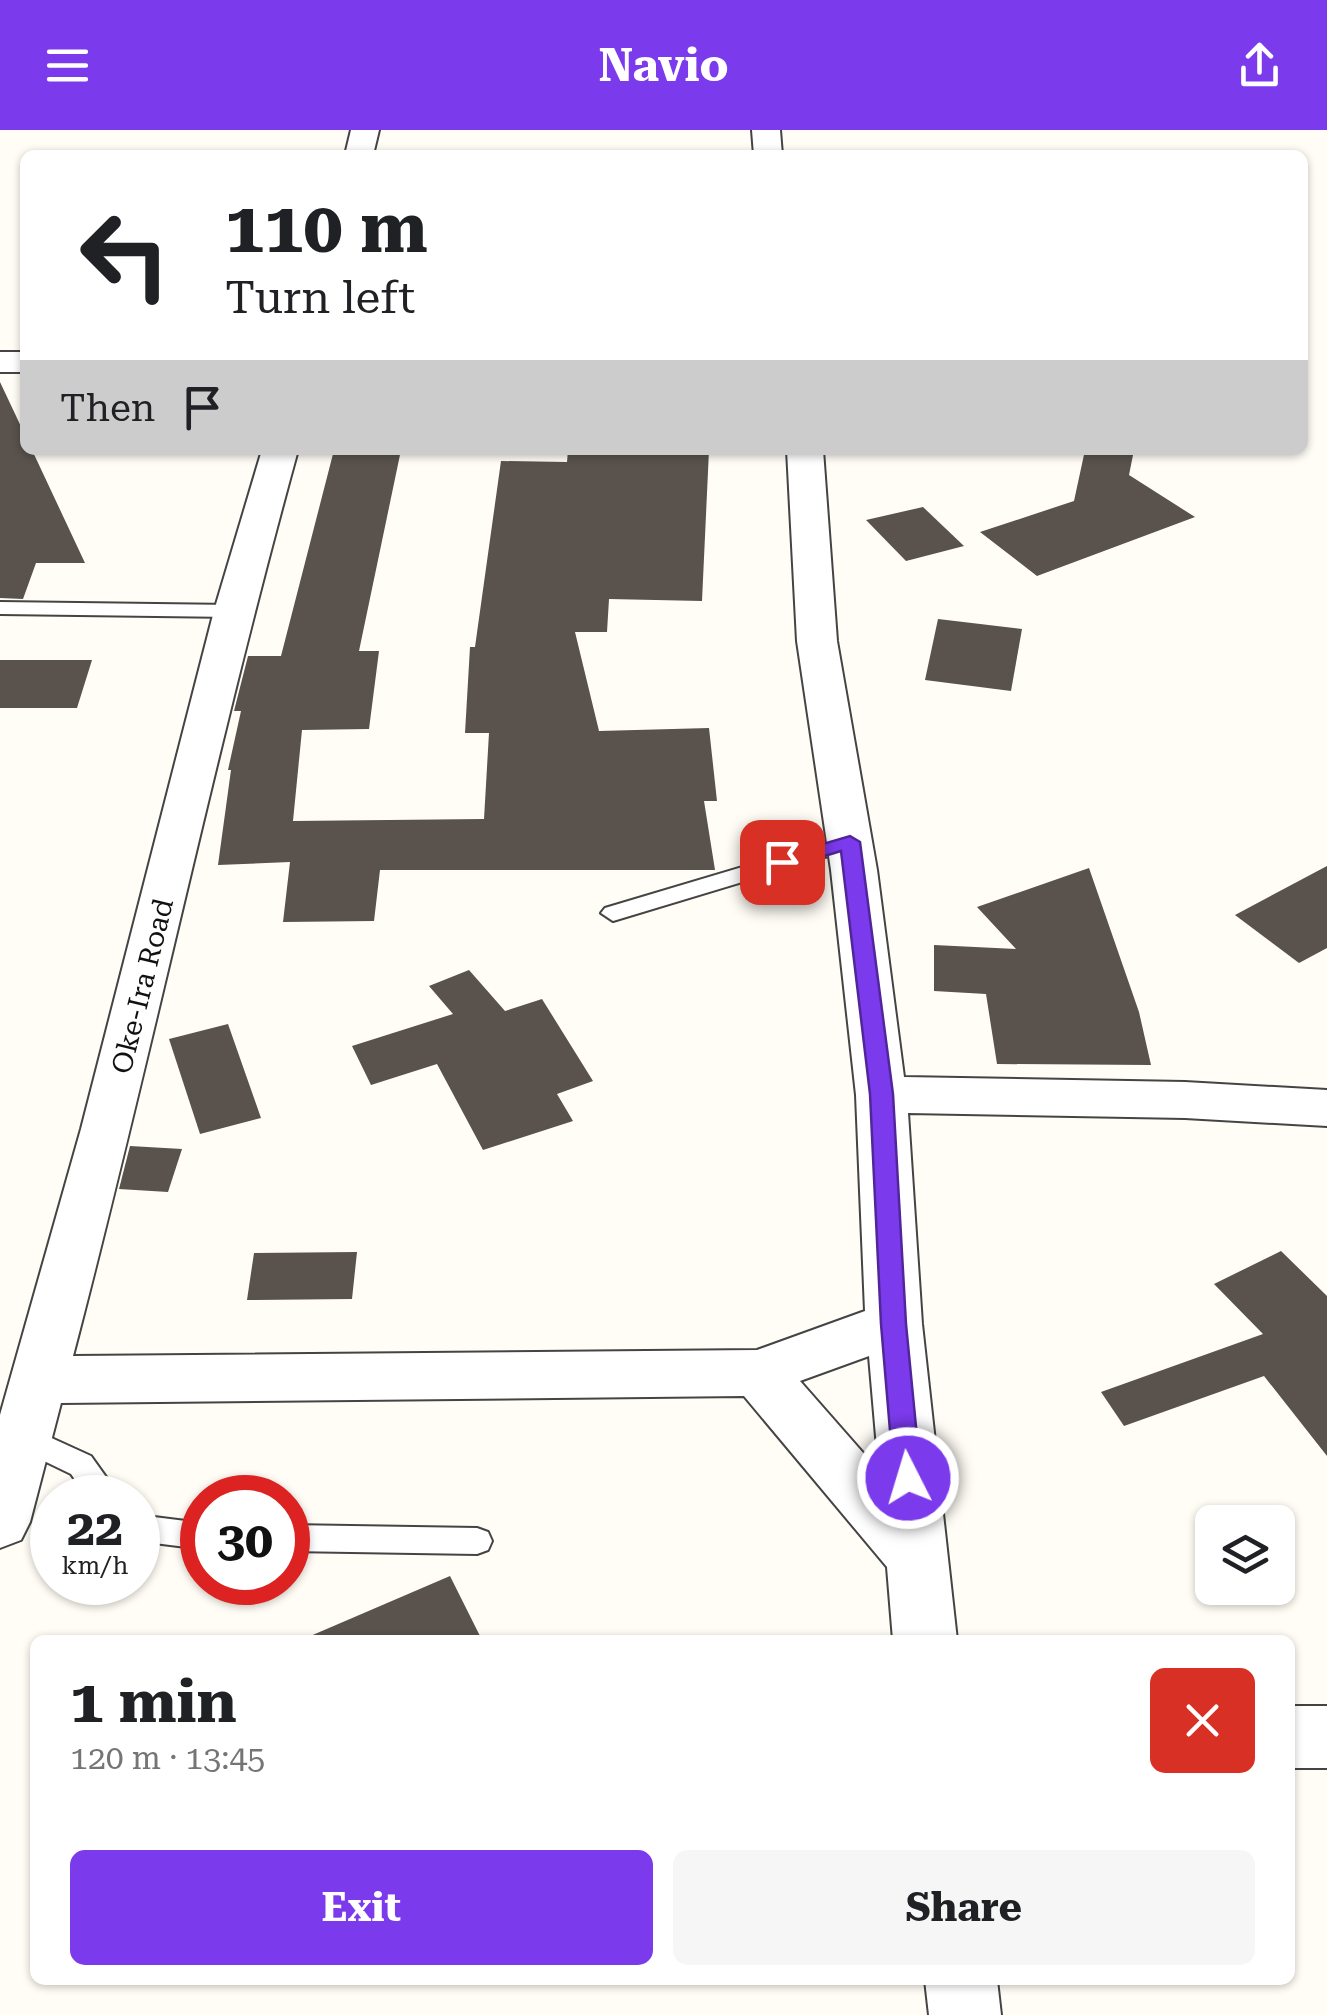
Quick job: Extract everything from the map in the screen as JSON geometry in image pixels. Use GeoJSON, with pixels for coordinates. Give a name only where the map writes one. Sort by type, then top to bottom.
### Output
{"type":"FeatureCollection","features":[{"type":"Feature","properties":{"kind":"street","name":"Oke-Ira Road"},"geometry":{"type":"LineString","coordinates":[[0,1522],[41,1380],[234,610],[279,455]]}},
{"type":"Feature","properties":{"kind":"street"},"geometry":{"type":"LineString","coordinates":[[805,455],[817,641],[850,842],[881,1094],[894,1324],[924,1635]]}},
{"type":"Feature","properties":{"kind":"street"},"geometry":{"type":"LineString","coordinates":[[881,1094],[1185,1100],[1327,1108]]}},
{"type":"Feature","properties":{"kind":"street"},"geometry":{"type":"LineString","coordinates":[[41,1380],[758,1373],[894,1324]]}},
{"type":"Feature","properties":{"kind":"street"},"geometry":{"type":"LineString","coordinates":[[758,1373],[915,1556]]}},
{"type":"Feature","properties":{"kind":"street"},"geometry":{"type":"LineString","coordinates":[[1295,1737],[1327,1737]]}},
{"type":"Feature","properties":{"kind":"street"},"geometry":{"type":"LineString","coordinates":[[962,1985],[965,2015]]}},
{"type":"Feature","properties":{"kind":"lane"},"geometry":{"type":"LineString","coordinates":[[0,608],[234,610]]}},
{"type":"Feature","properties":{"kind":"lane"},"geometry":{"type":"LineString","coordinates":[[613,913],[850,842]]}},
{"type":"Feature","properties":{"kind":"lane"},"geometry":{"type":"LineString","coordinates":[[22,1438],[81,1465],[89,1475]]}},
{"type":"Feature","properties":{"kind":"lane"},"geometry":{"type":"LineString","coordinates":[[310,1538],[477,1541]]}},
{"type":"Feature","properties":{"kind":"building"},"geometry":{"type":"Polygon","coordinates":[[[0,382],[20,424],[20,455],[34,455],[85,563],[36,563],[23,599],[0,598],[0,382]]]}},
{"type":"Feature","properties":{"kind":"building"},"geometry":{"type":"Polygon","coordinates":[[[333,455],[400,455],[359,651],[379,651],[369,729],[302,730],[293,821],[484,819],[489,733],[465,733],[470,647],[475,647],[501,461],[567,462],[568,455],[709,455],[702,601],[609,599],[607,632],[575,632],[599,731],[709,728],[717,801],[704,801],[715,870],[380,870],[374,921],[283,922],[290,862],[218,865],[228,770],[241,711],[234,711],[248,656],[281,656],[333,455]]]}},
{"type":"Feature","properties":{"kind":"building"},"geometry":{"type":"Polygon","coordinates":[[[1084,455],[1133,455],[1129,475],[1195,517],[1037,576],[980,532],[1074,501],[1084,455]]]}},
{"type":"Feature","properties":{"kind":"building"},"geometry":{"type":"Polygon","coordinates":[[[923,507],[964,546],[906,561],[866,520],[923,507]]]}},
{"type":"Feature","properties":{"kind":"building"},"geometry":{"type":"Polygon","coordinates":[[[938,619],[1022,629],[1011,691],[925,680],[938,619]]]}},
{"type":"Feature","properties":{"kind":"building"},"geometry":{"type":"Polygon","coordinates":[[[0,660],[92,660],[77,708],[0,708],[0,660]]]}},
{"type":"Feature","properties":{"kind":"building"},"geometry":{"type":"Polygon","coordinates":[[[1327,866],[1327,948],[1299,963],[1235,915],[1327,866]]]}},
{"type":"Feature","properties":{"kind":"building"},"geometry":{"type":"Polygon","coordinates":[[[1089,868],[1139,1012],[1151,1065],[997,1064],[986,994],[934,991],[934,945],[1016,949],[977,907],[1089,868]]]}},
{"type":"Feature","properties":{"kind":"building"},"geometry":{"type":"Polygon","coordinates":[[[469,970],[505,1011],[542,999],[593,1081],[557,1094],[573,1121],[483,1150],[437,1064],[371,1085],[352,1046],[453,1014],[429,986],[469,970]]]}},
{"type":"Feature","properties":{"kind":"building"},"geometry":{"type":"Polygon","coordinates":[[[228,1024],[261,1118],[200,1134],[169,1039],[228,1024]]]}},
{"type":"Feature","properties":{"kind":"building"},"geometry":{"type":"Polygon","coordinates":[[[130,1146],[182,1149],[168,1192],[119,1189],[130,1146]]]}},
{"type":"Feature","properties":{"kind":"building"},"geometry":{"type":"Polygon","coordinates":[[[1281,1251],[1327,1296],[1327,1456],[1264,1376],[1124,1426],[1101,1392],[1263,1334],[1214,1284],[1281,1251]]]}},
{"type":"Feature","properties":{"kind":"building"},"geometry":{"type":"Polygon","coordinates":[[[357,1252],[352,1299],[247,1300],[254,1253],[357,1252]]]}},
{"type":"Feature","properties":{"kind":"building"},"geometry":{"type":"Polygon","coordinates":[[[450,1576],[480,1635],[313,1635],[450,1576]]]}},
{"type":"Feature","properties":{"kind":"route"},"geometry":{"type":"LineString","coordinates":[[782,862],[850,842],[881,1094],[894,1324],[908,1478]]}}]}
